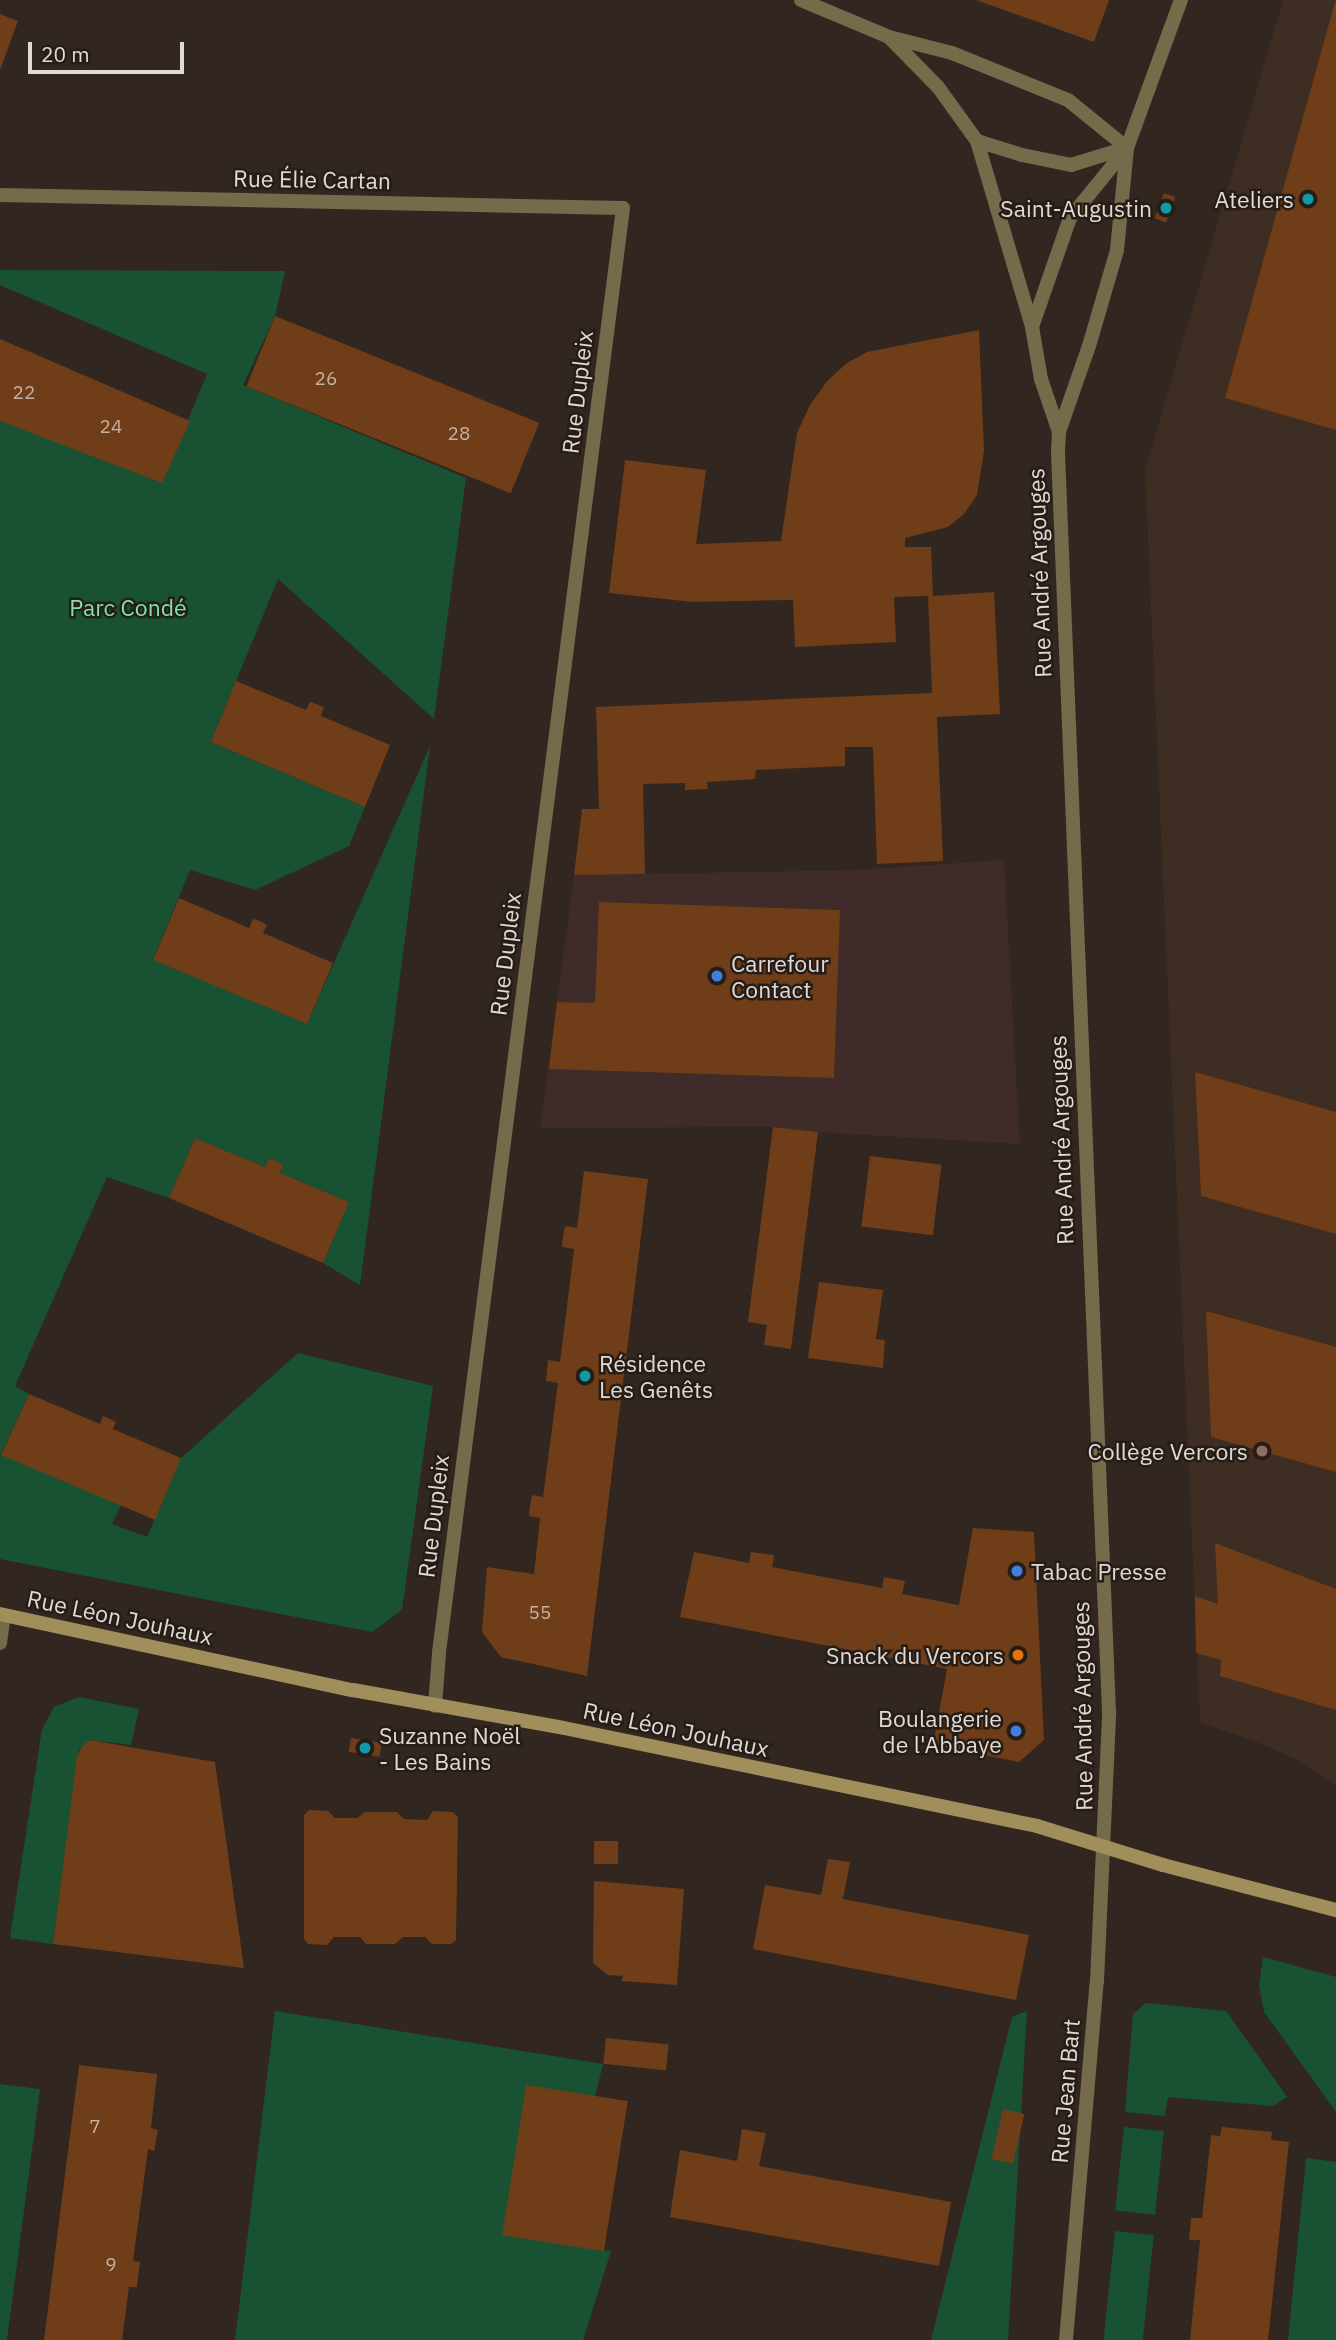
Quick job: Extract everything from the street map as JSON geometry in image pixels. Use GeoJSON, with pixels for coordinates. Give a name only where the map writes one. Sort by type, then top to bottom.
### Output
{"type":"FeatureCollection","features":[{"type":"Feature","properties":{"kind":"street"},"geometry":{"type":"LineString","coordinates":[[801,0],[824,4],[889,37],[952,53],[1068,100],[1127,148]]}},
{"type":"Feature","properties":{"kind":"street"},"geometry":{"type":"LineString","coordinates":[[1127,148],[1181,0]]}},
{"type":"Feature","properties":{"kind":"street","name":"Rue André Argouges"},"geometry":{"type":"LineString","coordinates":[[889,37],[938,88],[977,141],[1032,327],[1041,379],[1059,432],[1074,904],[1109,1712],[1105,1846]]}},
{"type":"Feature","properties":{"kind":"street"},"geometry":{"type":"LineString","coordinates":[[977,141],[1022,155],[1071,165],[1127,148]]}},
{"type":"Feature","properties":{"kind":"street","name":"Rue André Argouges"},"geometry":{"type":"LineString","coordinates":[[1032,327],[1070,218],[1127,148]]}},
{"type":"Feature","properties":{"kind":"street","name":"Rue André Argouges"},"geometry":{"type":"LineString","coordinates":[[1059,432],[1090,346],[1117,250],[1127,148]]}},
{"type":"Feature","properties":{"kind":"street","name":"Rue Élie Cartan"},"geometry":{"type":"LineString","coordinates":[[0,195],[623,208]]}},
{"type":"Feature","properties":{"kind":"street","name":"Rue Dupleix"},"geometry":{"type":"LineString","coordinates":[[435,1706],[439,1653],[623,208]]}},
{"type":"Feature","properties":{"kind":"street"},"geometry":{"type":"LineString","coordinates":[[0,1643],[2,1614]]}},
{"type":"Feature","properties":{"kind":"street","name":"Rue Léon Jouhaux"},"geometry":{"type":"LineString","coordinates":[[2,1614],[435,1706],[564,1728],[1037,1826],[1163,1865],[1336,1910]]}},
{"type":"Feature","properties":{"kind":"street","name":"Rue Jean Bart"},"geometry":{"type":"LineString","coordinates":[[1066,2340],[1095,2014],[1105,1846]]}},
{"type":"Feature","properties":{"kind":"shaded area"},"geometry":{"type":"Polygon","coordinates":[[[1283,0],[1336,0],[1336,1786],[1304,1763],[1267,1746],[1200,1722],[1145,470],[1283,0]]]}},
{"type":"Feature","properties":{"kind":"shaded area"},"geometry":{"type":"Polygon","coordinates":[[[1004,860],[1020,1144],[773,1127],[540,1128],[574,875],[856,870],[1004,860]]]}},
{"type":"Feature","properties":{"kind":"green space","name":"Parc Condé"},"geometry":{"type":"Polygon","coordinates":[[[0,270],[285,271],[275,316],[243,385],[466,478],[434,719],[278,579],[211,742],[365,807],[349,846],[255,890],[190,870],[153,959],[307,1024],[430,746],[360,1285],[323,1263],[349,1202],[280,1173],[283,1164],[269,1158],[265,1167],[195,1138],[169,1198],[107,1177],[15,1386],[29,1394],[1,1454],[121,1505],[112,1524],[147,1537],[181,1458],[298,1353],[433,1386],[402,1610],[372,1632],[0,1559],[0,419],[162,483],[207,374],[0,285],[0,270]]]}},
{"type":"Feature","properties":{"kind":"green space"},"geometry":{"type":"Polygon","coordinates":[[[79,1697],[139,1709],[131,1745],[90,1740],[79,1750],[53,1944],[10,1938],[42,1729],[54,1707],[79,1697]]]}},
{"type":"Feature","properties":{"kind":"green space"},"geometry":{"type":"Polygon","coordinates":[[[1263,1957],[1336,1977],[1336,2112],[1264,2012],[1259,1986],[1263,1957]]]}},
{"type":"Feature","properties":{"kind":"green space"},"geometry":{"type":"Polygon","coordinates":[[[1146,2003],[1226,2011],[1287,2097],[1273,2106],[1168,2097],[1165,2116],[1125,2112],[1133,2014],[1146,2003]]]}},
{"type":"Feature","properties":{"kind":"green space"},"geometry":{"type":"Polygon","coordinates":[[[275,2011],[603,2064],[595,2096],[526,2086],[504,2235],[611,2251],[583,2340],[235,2340],[275,2011]]]}},
{"type":"Feature","properties":{"kind":"green space"},"geometry":{"type":"Polygon","coordinates":[[[1027,2011],[1008,2340],[931,2340],[1012,2017],[1027,2011]]]}},
{"type":"Feature","properties":{"kind":"green space"},"geometry":{"type":"Polygon","coordinates":[[[0,2084],[40,2089],[7,2340],[0,2340],[0,2084]]]}},
{"type":"Feature","properties":{"kind":"green space"},"geometry":{"type":"Polygon","coordinates":[[[1124,2127],[1164,2131],[1155,2215],[1115,2211],[1124,2127]]]}},
{"type":"Feature","properties":{"kind":"green space"},"geometry":{"type":"Polygon","coordinates":[[[1306,2158],[1336,2162],[1336,2340],[1288,2340],[1306,2158]]]}},
{"type":"Feature","properties":{"kind":"green space"},"geometry":{"type":"Polygon","coordinates":[[[1115,2231],[1154,2235],[1143,2340],[1104,2339],[1115,2231]]]}},
{"type":"Feature","properties":{"kind":"building"},"geometry":{"type":"Polygon","coordinates":[[[976,0],[1109,0],[1094,42],[976,0]]]}},
{"type":"Feature","properties":{"kind":"building","name":"Ateliers"},"geometry":{"type":"Polygon","coordinates":[[[1336,2],[1336,430],[1225,398],[1336,2]]]}},
{"type":"Feature","properties":{"kind":"building"},"geometry":{"type":"Polygon","coordinates":[[[0,14],[18,21],[0,70],[0,14]]]}},
{"type":"Feature","properties":{"kind":"building","name":"Saint-Augustin"},"geometry":{"type":"Polygon","coordinates":[[[1164,193],[1175,197],[1166,222],[1155,218],[1164,193]]]}},
{"type":"Feature","properties":{"kind":"building"},"geometry":{"type":"Polygon","coordinates":[[[275,316],[539,423],[511,493],[247,386],[275,316]]]}},
{"type":"Feature","properties":{"kind":"building"},"geometry":{"type":"Polygon","coordinates":[[[979,330],[984,451],[977,495],[964,514],[948,527],[905,538],[905,547],[931,547],[933,596],[994,592],[1000,714],[937,717],[943,861],[877,864],[873,747],[845,747],[845,766],[756,770],[755,779],[707,782],[708,789],[685,790],[685,783],[643,784],[645,874],[574,875],[582,809],[599,809],[596,707],[932,693],[928,596],[894,597],[896,642],[795,647],[793,600],[693,602],[609,593],[625,460],[706,470],[696,544],[781,541],[797,433],[810,405],[828,380],[847,363],[867,352],[979,330]]]}},
{"type":"Feature","properties":{"kind":"building"},"geometry":{"type":"Polygon","coordinates":[[[0,339],[190,421],[162,483],[0,421],[0,339]]]}},
{"type":"Feature","properties":{"kind":"building"},"geometry":{"type":"Polygon","coordinates":[[[236,681],[306,710],[310,702],[324,707],[321,716],[390,745],[365,807],[211,742],[236,681]]]}},
{"type":"Feature","properties":{"kind":"building"},"geometry":{"type":"Polygon","coordinates":[[[179,898],[249,928],[253,919],[260,921],[267,925],[263,933],[333,963],[307,1024],[153,960],[179,898]]]}},
{"type":"Feature","properties":{"kind":"building","name":"Carrefour Contact"},"geometry":{"type":"Polygon","coordinates":[[[599,902],[840,910],[834,1078],[549,1069],[557,1002],[595,1003],[599,902]]]}},
{"type":"Feature","properties":{"kind":"building"},"geometry":{"type":"Polygon","coordinates":[[[1195,1072],[1336,1112],[1336,1234],[1201,1196],[1195,1072]]]}},
{"type":"Feature","properties":{"kind":"building"},"geometry":{"type":"Polygon","coordinates":[[[773,1127],[818,1132],[791,1349],[764,1345],[767,1325],[748,1322],[773,1127]]]}},
{"type":"Feature","properties":{"kind":"building"},"geometry":{"type":"Polygon","coordinates":[[[195,1138],[265,1167],[269,1158],[283,1164],[280,1173],[349,1202],[323,1263],[169,1198],[195,1138]]]}},
{"type":"Feature","properties":{"kind":"building"},"geometry":{"type":"Polygon","coordinates":[[[870,1156],[941,1165],[933,1235],[861,1226],[870,1156]]]}},
{"type":"Feature","properties":{"kind":"building","name":"Résidence Les Genêts"},"geometry":{"type":"Polygon","coordinates":[[[584,1171],[648,1179],[587,1676],[501,1657],[482,1632],[487,1567],[534,1574],[540,1518],[529,1516],[530,1506],[532,1495],[543,1497],[558,1383],[546,1381],[548,1360],[560,1362],[574,1249],[562,1247],[563,1237],[565,1226],[577,1228],[584,1171]]]}},
{"type":"Feature","properties":{"kind":"building"},"geometry":{"type":"Polygon","coordinates":[[[819,1282],[883,1290],[876,1339],[885,1340],[883,1368],[808,1358],[819,1282]]]}},
{"type":"Feature","properties":{"kind":"building"},"geometry":{"type":"Polygon","coordinates":[[[1206,1311],[1336,1347],[1336,1472],[1211,1437],[1206,1311]]]}},
{"type":"Feature","properties":{"kind":"building"},"geometry":{"type":"Polygon","coordinates":[[[29,1394],[100,1424],[103,1416],[116,1422],[113,1429],[181,1458],[155,1520],[1,1455],[29,1394]]]}},
{"type":"Feature","properties":{"kind":"building"},"geometry":{"type":"Polygon","coordinates":[[[973,1528],[1034,1532],[1044,1740],[1019,1762],[933,1745],[947,1669],[680,1617],[694,1552],[749,1563],[751,1552],[774,1555],[772,1567],[882,1588],[884,1577],[905,1581],[902,1594],[959,1605],[973,1528]]]}},
{"type":"Feature","properties":{"kind":"building"},"geometry":{"type":"Polygon","coordinates":[[[1215,1543],[1336,1589],[1336,1710],[1220,1676],[1221,1660],[1196,1653],[1195,1596],[1218,1604],[1215,1543]]]}},
{"type":"Feature","properties":{"kind":"building","name":"Suzanne Noël - Les Bains"},"geometry":{"type":"Polygon","coordinates":[[[351,1738],[382,1743],[379,1757],[349,1752],[351,1738]]]}},
{"type":"Feature","properties":{"kind":"building"},"geometry":{"type":"Polygon","coordinates":[[[90,1740],[215,1762],[244,1968],[53,1944],[77,1756],[83,1745],[90,1740]]]}},
{"type":"Feature","properties":{"kind":"building"},"geometry":{"type":"Polygon","coordinates":[[[309,1810],[328,1811],[335,1818],[357,1818],[365,1812],[397,1812],[404,1819],[427,1820],[433,1811],[453,1812],[458,1817],[456,1940],[451,1944],[432,1944],[425,1937],[403,1937],[395,1944],[366,1944],[360,1937],[334,1937],[327,1945],[308,1944],[304,1939],[304,1815],[309,1810]]]}},
{"type":"Feature","properties":{"kind":"building"},"geometry":{"type":"Polygon","coordinates":[[[594,1841],[618,1841],[618,1864],[594,1864],[594,1841]]]}},
{"type":"Feature","properties":{"kind":"building"},"geometry":{"type":"Polygon","coordinates":[[[828,1859],[850,1862],[843,1899],[1029,1935],[1016,2000],[753,1949],[765,1885],[821,1895],[828,1859]]]}},
{"type":"Feature","properties":{"kind":"building"},"geometry":{"type":"Polygon","coordinates":[[[594,1881],[684,1889],[677,1985],[621,1981],[623,1976],[608,1975],[593,1963],[594,1881]]]}},
{"type":"Feature","properties":{"kind":"building"},"geometry":{"type":"Polygon","coordinates":[[[606,2038],[669,2045],[666,2070],[603,2064],[606,2038]]]}},
{"type":"Feature","properties":{"kind":"building"},"geometry":{"type":"Polygon","coordinates":[[[79,2065],[157,2074],[151,2128],[158,2130],[154,2151],[148,2149],[133,2261],[140,2262],[137,2287],[129,2287],[122,2340],[44,2340],[79,2065]]]}},
{"type":"Feature","properties":{"kind":"building"},"geometry":{"type":"Polygon","coordinates":[[[526,2085],[628,2101],[604,2251],[502,2235],[526,2085]]]}},
{"type":"Feature","properties":{"kind":"building"},"geometry":{"type":"Polygon","coordinates":[[[1003,2109],[1024,2114],[1013,2164],[992,2159],[1003,2109]]]}},
{"type":"Feature","properties":{"kind":"building"},"geometry":{"type":"Polygon","coordinates":[[[1222,2127],[1272,2132],[1271,2140],[1289,2142],[1268,2340],[1190,2340],[1200,2240],[1189,2240],[1191,2218],[1202,2218],[1211,2135],[1220,2136],[1222,2127]]]}},
{"type":"Feature","properties":{"kind":"building"},"geometry":{"type":"Polygon","coordinates":[[[742,2129],[766,2133],[759,2166],[951,2202],[939,2266],[670,2217],[680,2150],[737,2161],[742,2129]]]}},
{"type":"Feature","properties":{"kind":"place","name":"Ateliers"},"geometry":{"type":"Point","coordinates":[1308,199]}},
{"type":"Feature","properties":{"kind":"place","name":"Saint-Augustin"},"geometry":{"type":"Point","coordinates":[1166,208]}},
{"type":"Feature","properties":{"kind":"place","name":"Carrefour Contact"},"geometry":{"type":"Point","coordinates":[717,976]}},
{"type":"Feature","properties":{"kind":"place","name":"Résidence Les Genêts"},"geometry":{"type":"Point","coordinates":[585,1376]}},
{"type":"Feature","properties":{"kind":"place","name":"Collège Vercors"},"geometry":{"type":"Point","coordinates":[1262,1451]}},
{"type":"Feature","properties":{"kind":"place","name":"Tabac Presse"},"geometry":{"type":"Point","coordinates":[1017,1571]}},
{"type":"Feature","properties":{"kind":"place","name":"Snack du Vercors"},"geometry":{"type":"Point","coordinates":[1018,1655]}},
{"type":"Feature","properties":{"kind":"place","name":"Boulangerie de l'Abbaye"},"geometry":{"type":"Point","coordinates":[1016,1731]}},
{"type":"Feature","properties":{"kind":"place","name":"Suzanne Noël - Les Bains"},"geometry":{"type":"Point","coordinates":[365,1748]}}]}
